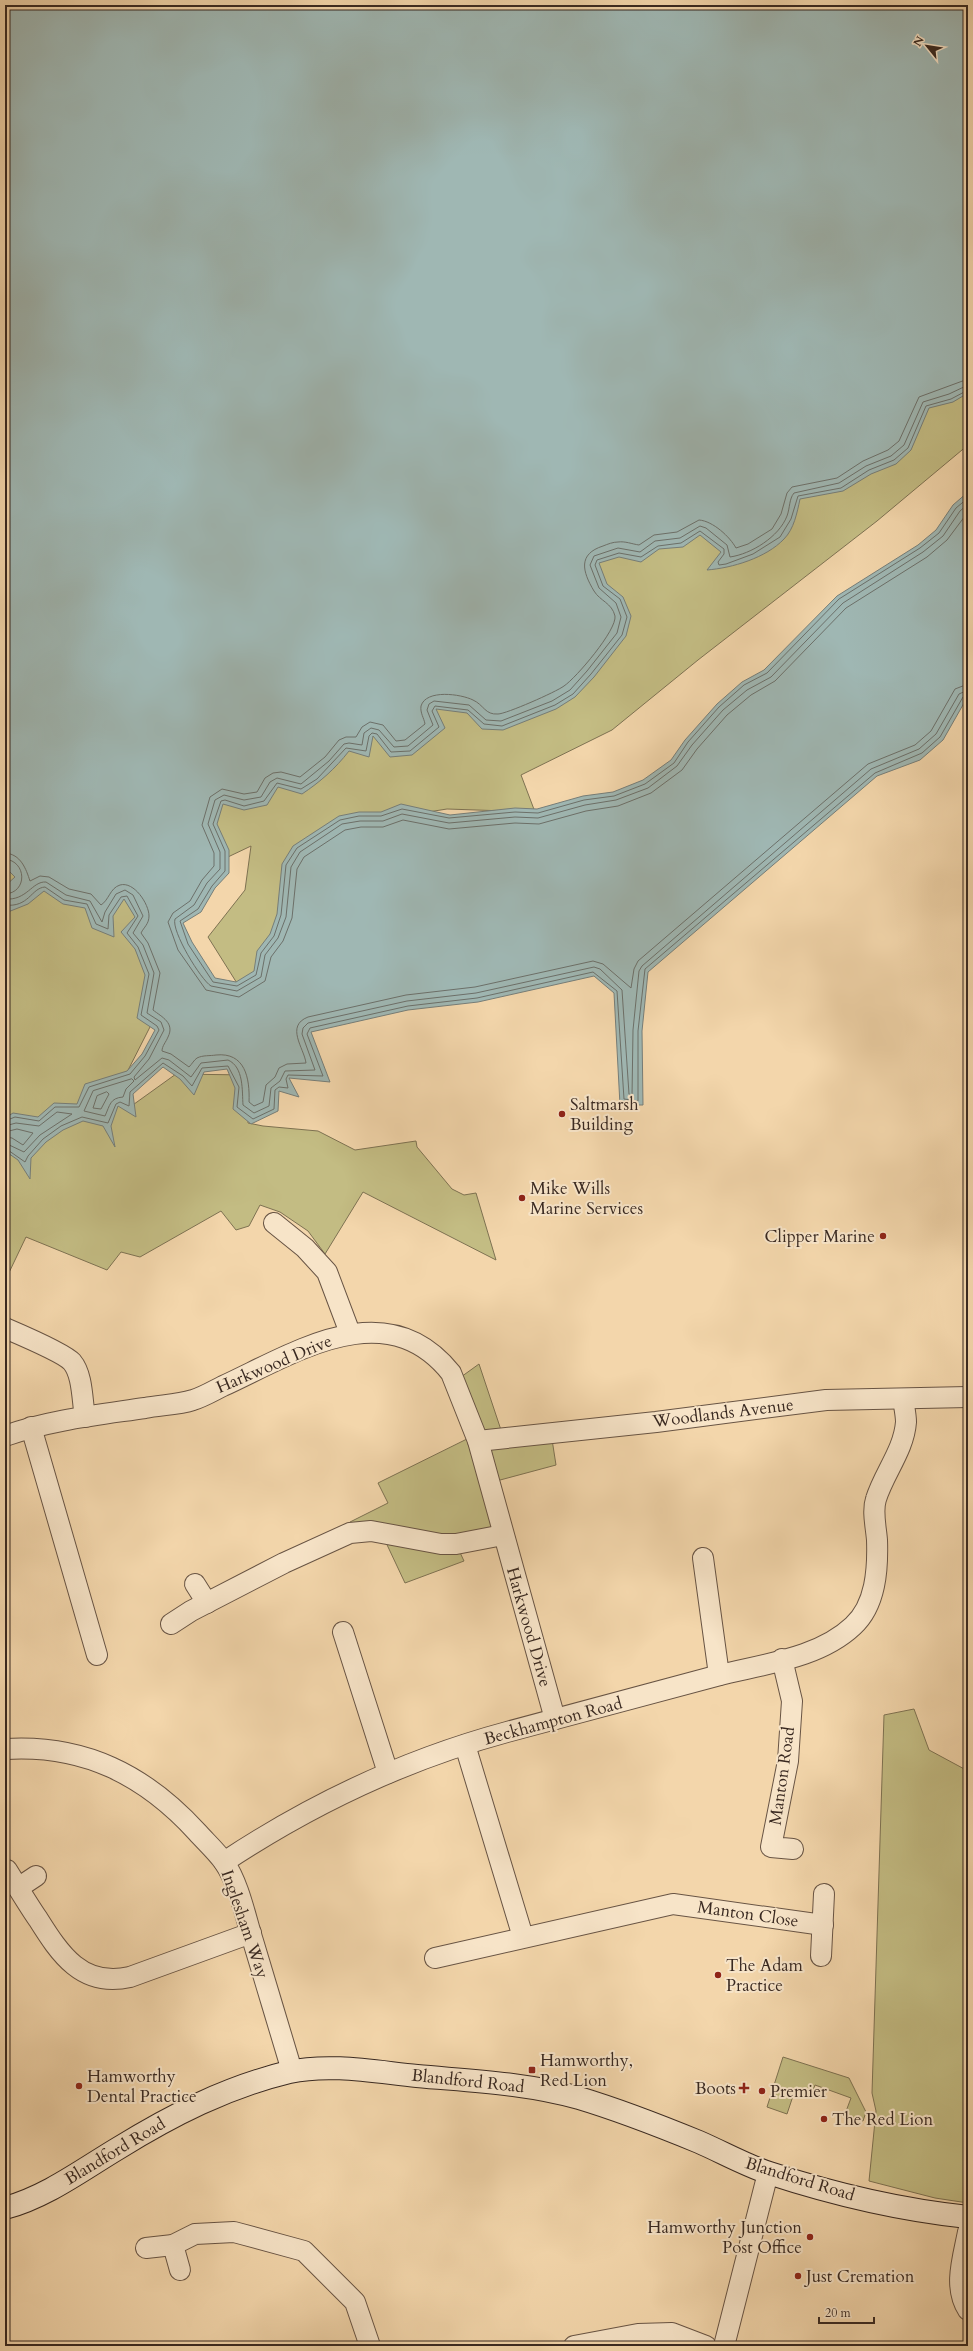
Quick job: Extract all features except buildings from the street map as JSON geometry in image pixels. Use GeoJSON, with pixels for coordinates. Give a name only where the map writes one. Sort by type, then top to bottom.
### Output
{"type":"FeatureCollection","features":[{"type":"Feature","properties":{"kind":"main road","name":"Blandford Road"},"geometry":{"type":"LineString","coordinates":[[5,2208],[19,2204],[66,2181],[140,2135],[200,2103],[247,2084],[292,2071],[328,2069],[364,2071],[534,2088],[578,2098],[696,2141],[768,2173],[889,2206],[928,2213],[968,2217]]}},
{"type":"Feature","properties":{"kind":"street"},"geometry":{"type":"LineString","coordinates":[[274,1223],[305,1248],[327,1272],[350,1333]]}},
{"type":"Feature","properties":{"kind":"street"},"geometry":{"type":"LineString","coordinates":[[5,1328],[72,1362],[78,1378],[85,1417]]}},
{"type":"Feature","properties":{"kind":"street","name":"Harkwood Drive"},"geometry":{"type":"LineString","coordinates":[[5,1436],[31,1427],[192,1400],[322,1341],[350,1333],[389,1333],[412,1342],[443,1364],[450,1373],[478,1441],[503,1536],[555,1719]]}},
{"type":"Feature","properties":{"kind":"street","name":"Woodlands Avenue"},"geometry":{"type":"LineString","coordinates":[[478,1441],[656,1422],[826,1400],[968,1397]]}},
{"type":"Feature","properties":{"kind":"street","name":"Beckhampton Road"},"geometry":{"type":"LineString","coordinates":[[224,1862],[263,1836],[388,1773],[465,1745],[555,1719],[782,1659],[835,1641],[855,1624],[865,1610],[874,1591],[877,1542],[875,1500],[898,1451],[906,1421],[903,1399]]}},
{"type":"Feature","properties":{"kind":"street"},"geometry":{"type":"LineString","coordinates":[[31,1427],[96,1655]]}},
{"type":"Feature","properties":{"kind":"street"},"geometry":{"type":"LineString","coordinates":[[171,1624],[207,1603],[284,1563],[350,1533],[371,1531],[441,1544],[456,1544],[503,1536]]}},
{"type":"Feature","properties":{"kind":"street"},"geometry":{"type":"LineString","coordinates":[[703,1558],[719,1675]]}},
{"type":"Feature","properties":{"kind":"street"},"geometry":{"type":"LineString","coordinates":[[195,1584],[207,1603]]}},
{"type":"Feature","properties":{"kind":"street"},"geometry":{"type":"LineString","coordinates":[[342,1632],[388,1773]]}},
{"type":"Feature","properties":{"kind":"street","name":"Manton Road"},"geometry":{"type":"LineString","coordinates":[[782,1659],[792,1701],[788,1761],[771,1847],[793,1849]]}},
{"type":"Feature","properties":{"kind":"street"},"geometry":{"type":"LineString","coordinates":[[436,1958],[523,1937],[465,1745]]}},
{"type":"Feature","properties":{"kind":"street","name":"Inglesham Way"},"geometry":{"type":"LineString","coordinates":[[5,1749],[70,1753],[100,1762],[128,1775],[150,1788],[178,1811],[224,1862],[239,1894],[292,2071]]}},
{"type":"Feature","properties":{"kind":"street"},"geometry":{"type":"LineString","coordinates":[[7,1870],[63,1957],[80,1969],[98,1978],[120,1979],[130,1977],[251,1933]]}},
{"type":"Feature","properties":{"kind":"street"},"geometry":{"type":"LineString","coordinates":[[18,1888],[36,1876]]}},
{"type":"Feature","properties":{"kind":"street","name":"Manton Close"},"geometry":{"type":"LineString","coordinates":[[821,1956],[824,1894]]}},
{"type":"Feature","properties":{"kind":"street","name":"Manton Close"},"geometry":{"type":"LineString","coordinates":[[523,1937],[673,1904],[823,1925]]}},
{"type":"Feature","properties":{"kind":"street"},"geometry":{"type":"LineString","coordinates":[[724,2346],[768,2173]]}},
{"type":"Feature","properties":{"kind":"street"},"geometry":{"type":"LineString","coordinates":[[146,2248],[173,2245],[195,2234],[234,2232],[304,2251],[355,2302],[370,2346]]}},
{"type":"Feature","properties":{"kind":"street"},"geometry":{"type":"LineString","coordinates":[[968,2232],[958,2288],[962,2301],[968,2310]]}},
{"type":"Feature","properties":{"kind":"street"},"geometry":{"type":"LineString","coordinates":[[173,2245],[180,2270]]}},
{"type":"Feature","properties":{"kind":"street"},"geometry":{"type":"LineString","coordinates":[[574,2346],[638,2334],[672,2333],[706,2346]]}},
{"type":"Feature","properties":{"kind":"shaded area"},"geometry":{"type":"Polygon","coordinates":[[[968,328],[968,445],[877,521],[698,660],[612,730],[521,775],[535,812],[447,809],[333,827],[275,971],[240,988],[208,937],[245,890],[251,846],[209,866],[141,905],[151,1025],[121,1084],[130,1107],[176,1074],[248,1075],[248,1123],[263,1126],[318,1131],[355,1150],[416,1141],[417,1147],[452,1189],[464,1195],[476,1193],[496,1260],[363,1192],[325,1254],[308,1231],[280,1212],[260,1205],[249,1226],[236,1230],[221,1211],[140,1257],[121,1252],[107,1270],[26,1237],[5,1281],[5,513],[968,328]]]}},
{"type":"Feature","properties":{"kind":"shaded area"},"geometry":{"type":"Polygon","coordinates":[[[479,1364],[504,1439],[551,1433],[556,1465],[489,1483],[503,1535],[456,1544],[464,1561],[405,1583],[381,1532],[350,1533],[350,1522],[388,1503],[378,1483],[475,1435],[454,1382],[479,1364]]]}},
{"type":"Feature","properties":{"kind":"shaded area"},"geometry":{"type":"Polygon","coordinates":[[[914,1709],[929,1750],[968,1771],[968,2203],[935,2198],[869,2181],[876,2111],[872,2093],[884,1715],[914,1709]]]}},
{"type":"Feature","properties":{"kind":"shaded area"},"geometry":{"type":"Polygon","coordinates":[[[783,2057],[849,2078],[866,2112],[863,2121],[845,2114],[851,2098],[815,2085],[811,2096],[795,2090],[787,2114],[767,2107],[783,2057]]]}},
{"type":"Feature","properties":{"kind":"water"},"geometry":{"type":"Polygon","coordinates":[[[5,5],[968,5],[968,393],[953,402],[929,408],[911,450],[896,464],[871,474],[843,491],[800,499],[795,520],[787,535],[777,546],[758,557],[727,567],[707,570],[721,552],[700,535],[683,547],[659,549],[641,562],[619,557],[599,563],[607,584],[623,597],[631,616],[626,636],[594,677],[575,697],[556,709],[503,730],[482,729],[467,713],[436,709],[445,728],[412,755],[390,757],[373,736],[369,757],[349,751],[327,775],[302,794],[278,787],[267,805],[244,810],[223,804],[217,824],[229,850],[229,873],[215,888],[201,912],[183,923],[192,942],[215,978],[236,982],[254,971],[257,951],[270,934],[277,914],[282,864],[293,846],[339,816],[359,812],[381,812],[401,804],[450,815],[515,808],[537,809],[583,796],[613,792],[643,780],[671,760],[685,740],[717,704],[742,682],[764,670],[837,596],[918,545],[936,530],[953,505],[968,492],[968,696],[943,740],[920,760],[877,776],[648,972],[642,1031],[643,1105],[620,1105],[614,993],[594,976],[478,1002],[408,1010],[311,1032],[330,1082],[289,1078],[299,1097],[279,1091],[278,1111],[251,1124],[233,1109],[235,1088],[227,1069],[204,1072],[194,1095],[180,1079],[163,1067],[133,1094],[136,1117],[118,1106],[111,1126],[115,1147],[103,1126],[83,1121],[63,1130],[46,1142],[31,1158],[30,1179],[18,1160],[5,1151],[5,1118],[13,1113],[38,1117],[54,1103],[77,1104],[85,1084],[127,1071],[142,1054],[155,1030],[137,1018],[145,975],[135,949],[121,932],[135,917],[124,899],[113,916],[114,937],[92,928],[85,908],[63,904],[44,891],[28,904],[8,912],[5,905],[5,886],[15,877],[5,867],[5,5]]]}},
{"type":"Feature","properties":{"kind":"place","name":"Saltmarsh Building"},"geometry":{"type":"Point","coordinates":[562,1114]}},
{"type":"Feature","properties":{"kind":"place","name":"Mike Wills Marine Services"},"geometry":{"type":"Point","coordinates":[522,1198]}},
{"type":"Feature","properties":{"kind":"place","name":"Clipper Marine"},"geometry":{"type":"Point","coordinates":[883,1236]}},
{"type":"Feature","properties":{"kind":"place","name":"The Adam Practice"},"geometry":{"type":"Point","coordinates":[718,1975]}},
{"type":"Feature","properties":{"kind":"place","name":"Hamworthy, Red Lion"},"geometry":{"type":"Point","coordinates":[532,2070]}},
{"type":"Feature","properties":{"kind":"place","name":"Hamworthy Dental Practice"},"geometry":{"type":"Point","coordinates":[79,2086]}},
{"type":"Feature","properties":{"kind":"place","name":"Boots"},"geometry":{"type":"Point","coordinates":[744,2088]}},
{"type":"Feature","properties":{"kind":"place","name":"Premier"},"geometry":{"type":"Point","coordinates":[762,2091]}},
{"type":"Feature","properties":{"kind":"place","name":"The Red Lion"},"geometry":{"type":"Point","coordinates":[824,2119]}},
{"type":"Feature","properties":{"kind":"place","name":"Hamworthy Junction Post Office"},"geometry":{"type":"Point","coordinates":[810,2237]}},
{"type":"Feature","properties":{"kind":"place","name":"Just Cremation"},"geometry":{"type":"Point","coordinates":[798,2276]}}]}
